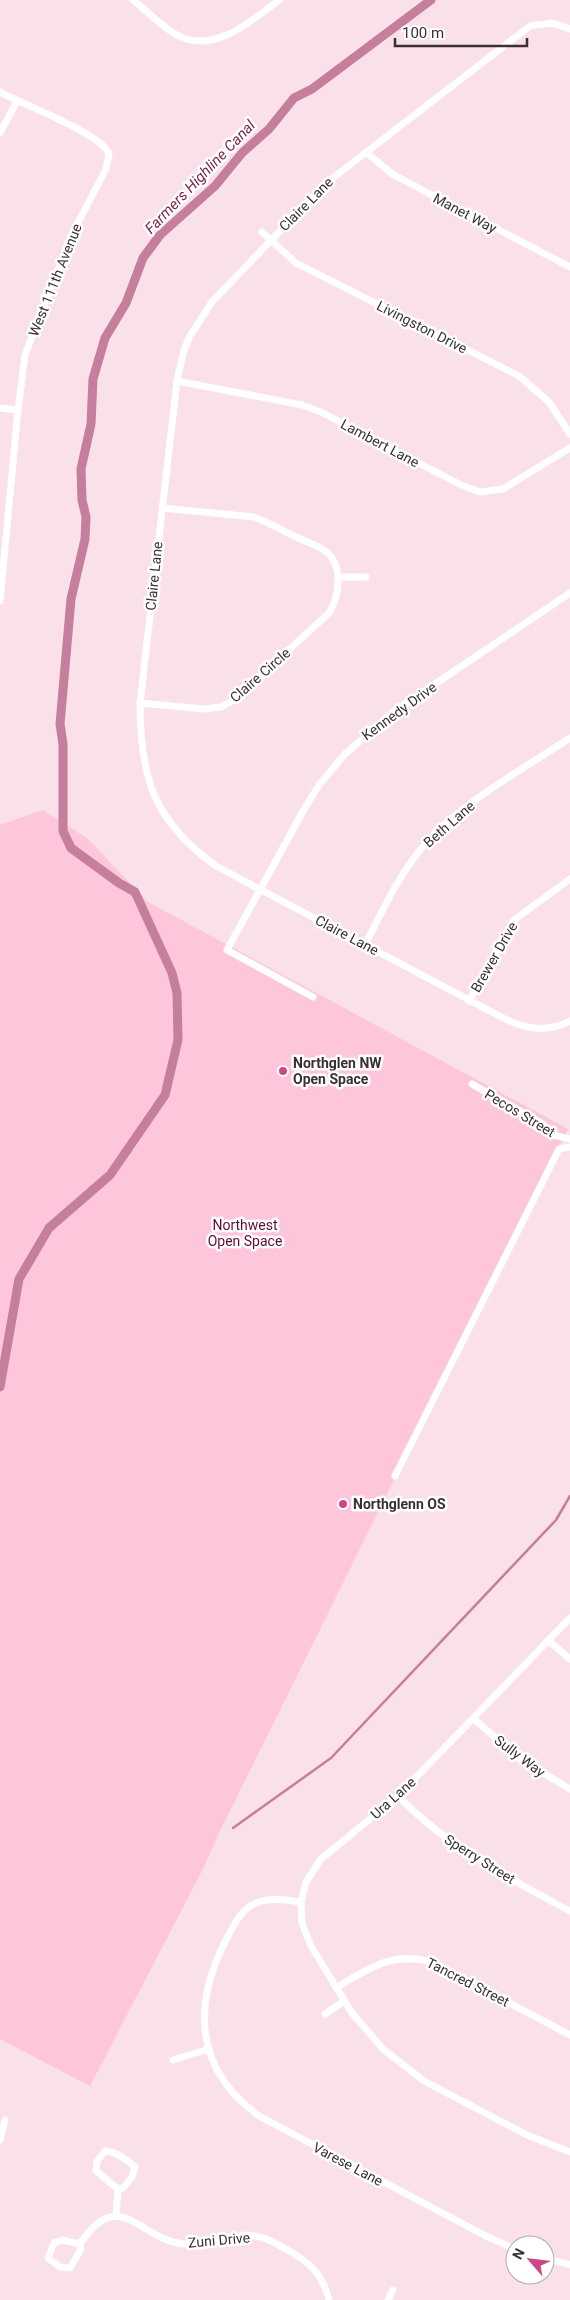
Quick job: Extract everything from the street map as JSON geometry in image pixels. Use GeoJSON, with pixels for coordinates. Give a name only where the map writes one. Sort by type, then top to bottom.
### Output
{"type":"FeatureCollection","features":[{"type":"Feature","properties":{"kind":"street"},"geometry":{"type":"LineString","coordinates":[[133,0],[176,34],[188,39],[202,40],[222,37],[240,30],[279,0]]}},
{"type":"Feature","properties":{"kind":"street","name":"Claire Lane"},"geometry":{"type":"LineString","coordinates":[[570,29],[552,23],[536,24],[517,35],[366,152],[325,184],[223,289],[203,314],[184,350],[177,381],[140,703],[141,747],[144,767],[161,809],[184,838],[204,857],[261,890],[469,1001],[524,1027],[551,1028],[570,1021]]}},
{"type":"Feature","properties":{"kind":"street"},"geometry":{"type":"LineString","coordinates":[[0,92],[17,101],[0,133]]}},
{"type":"Feature","properties":{"kind":"street","name":"West 111th Avenue"},"geometry":{"type":"LineString","coordinates":[[0,601],[3,543],[24,362],[30,341],[71,236],[106,169],[109,154],[102,143],[71,126],[17,101]]}},
{"type":"Feature","properties":{"kind":"street","name":"Manet Way"},"geometry":{"type":"LineString","coordinates":[[366,152],[392,174],[570,267]]}},
{"type":"Feature","properties":{"kind":"street","name":"Livingston Drive"},"geometry":{"type":"LineString","coordinates":[[262,232],[296,263],[519,376],[549,402],[570,434]]}},
{"type":"Feature","properties":{"kind":"street","name":"Lambert Lane"},"geometry":{"type":"LineString","coordinates":[[177,381],[302,405],[321,412],[461,485],[480,492],[503,489],[570,448]]}},
{"type":"Feature","properties":{"kind":"street"},"geometry":{"type":"LineString","coordinates":[[0,408],[18,410]]}},
{"type":"Feature","properties":{"kind":"street"},"geometry":{"type":"LineString","coordinates":[[162,508],[254,517],[268,522],[325,551],[340,577],[366,577]]}},
{"type":"Feature","properties":{"kind":"street","name":"Claire Circle"},"geometry":{"type":"LineString","coordinates":[[140,703],[204,709],[221,707],[234,700],[330,613],[336,602],[340,577]]}},
{"type":"Feature","properties":{"kind":"street","name":"Kennedy Drive"},"geometry":{"type":"LineString","coordinates":[[313,997],[227,950],[319,785],[354,744],[392,713],[570,593]]}},
{"type":"Feature","properties":{"kind":"street","name":"Beth Lane"},"geometry":{"type":"LineString","coordinates":[[365,945],[405,872],[436,832],[464,809],[570,738]]}},
{"type":"Feature","properties":{"kind":"street","name":"Brewer Drive"},"geometry":{"type":"LineString","coordinates":[[469,1001],[514,920],[570,879]]}},
{"type":"Feature","properties":{"kind":"street","name":"Pecos Street"},"geometry":{"type":"LineString","coordinates":[[472,1084],[542,1124],[549,1134],[570,1139]]}},
{"type":"Feature","properties":{"kind":"street"},"geometry":{"type":"LineString","coordinates":[[395,1476],[560,1149],[570,1147]]}},
{"type":"Feature","properties":{"kind":"street","name":"Ura Lane"},"geometry":{"type":"LineString","coordinates":[[570,1618],[398,1796],[321,1859],[306,1882],[301,1902],[304,1931],[311,1946],[344,2001],[383,2048],[424,2081],[527,2135],[570,2152]]}},
{"type":"Feature","properties":{"kind":"street"},"geometry":{"type":"LineString","coordinates":[[548,1640],[570,1659]]}},
{"type":"Feature","properties":{"kind":"street","name":"Sully Way"},"geometry":{"type":"LineString","coordinates":[[474,1719],[521,1760],[570,1789]]}},
{"type":"Feature","properties":{"kind":"street","name":"Sperry Street"},"geometry":{"type":"LineString","coordinates":[[398,1796],[440,1835],[471,1856],[570,1911]]}},
{"type":"Feature","properties":{"kind":"street","name":"Varese Lane"},"geometry":{"type":"LineString","coordinates":[[301,1902],[272,1900],[260,1902],[246,1909],[237,1920],[216,1958],[208,1983],[204,2015],[209,2049],[216,2068],[228,2086],[258,2116],[484,2236],[505,2245]]}},
{"type":"Feature","properties":{"kind":"street","name":"Tancred Street"},"geometry":{"type":"LineString","coordinates":[[336,1988],[362,1972],[392,1959],[420,1958],[432,1962],[570,2035]]}},
{"type":"Feature","properties":{"kind":"street"},"geometry":{"type":"LineString","coordinates":[[325,2014],[344,2001]]}},
{"type":"Feature","properties":{"kind":"street"},"geometry":{"type":"LineString","coordinates":[[173,2060],[209,2049]]}},
{"type":"Feature","properties":{"kind":"street"},"geometry":{"type":"LineString","coordinates":[[0,2140],[5,2120]]}},
{"type":"Feature","properties":{"kind":"street"},"geometry":{"type":"LineString","coordinates":[[105,2151],[128,2161],[135,2167],[128,2184],[118,2189],[96,2171],[98,2161],[105,2151]]}},
{"type":"Feature","properties":{"kind":"street"},"geometry":{"type":"LineString","coordinates":[[80,2244],[56,2241],[48,2258],[52,2263],[60,2267],[70,2268],[81,2249],[80,2244],[97,2224],[108,2217],[116,2216],[118,2189]]}},
{"type":"Feature","properties":{"kind":"street","name":"Zuni Drive"},"geometry":{"type":"LineString","coordinates":[[116,2216],[132,2220],[173,2242],[186,2244],[247,2235],[269,2239],[312,2265],[330,2300]]}},
{"type":"Feature","properties":{"kind":"street"},"geometry":{"type":"LineString","coordinates":[[555,2260],[570,2264]]}},
{"type":"Feature","properties":{"kind":"street"},"geometry":{"type":"LineString","coordinates":[[388,2300],[393,2290]]}},
{"type":"Feature","properties":{"kind":"green space","name":"Northwest Open Space"},"geometry":{"type":"Polygon","coordinates":[[[43,810],[88,839],[148,902],[568,1129],[220,1831],[204,1867],[90,2086],[0,2039],[0,825],[43,810]]]}},
{"type":"Feature","properties":{"kind":"waterway","name":"Farmers Highline Canal"},"geometry":{"type":"LineString","coordinates":[[0,1387],[19,1279],[49,1228],[110,1175],[165,1095],[178,1040],[177,993],[172,973],[135,892],[119,883],[71,848],[63,831],[63,744],[60,724],[71,599],[85,539],[86,517],[82,500],[81,469],[91,424],[93,379],[105,338],[126,303],[143,258],[160,235],[215,186],[242,153],[269,129],[294,98],[312,89],[431,0]]}},
{"type":"Feature","properties":{"kind":"waterway"},"geometry":{"type":"LineString","coordinates":[[233,1828],[331,1758],[556,1520],[570,1496]]}},
{"type":"Feature","properties":{"kind":"place","name":"Northglen NW Open Space"},"geometry":{"type":"Point","coordinates":[283,1071]}},
{"type":"Feature","properties":{"kind":"place","name":"Northglenn OS"},"geometry":{"type":"Point","coordinates":[343,1504]}}]}
